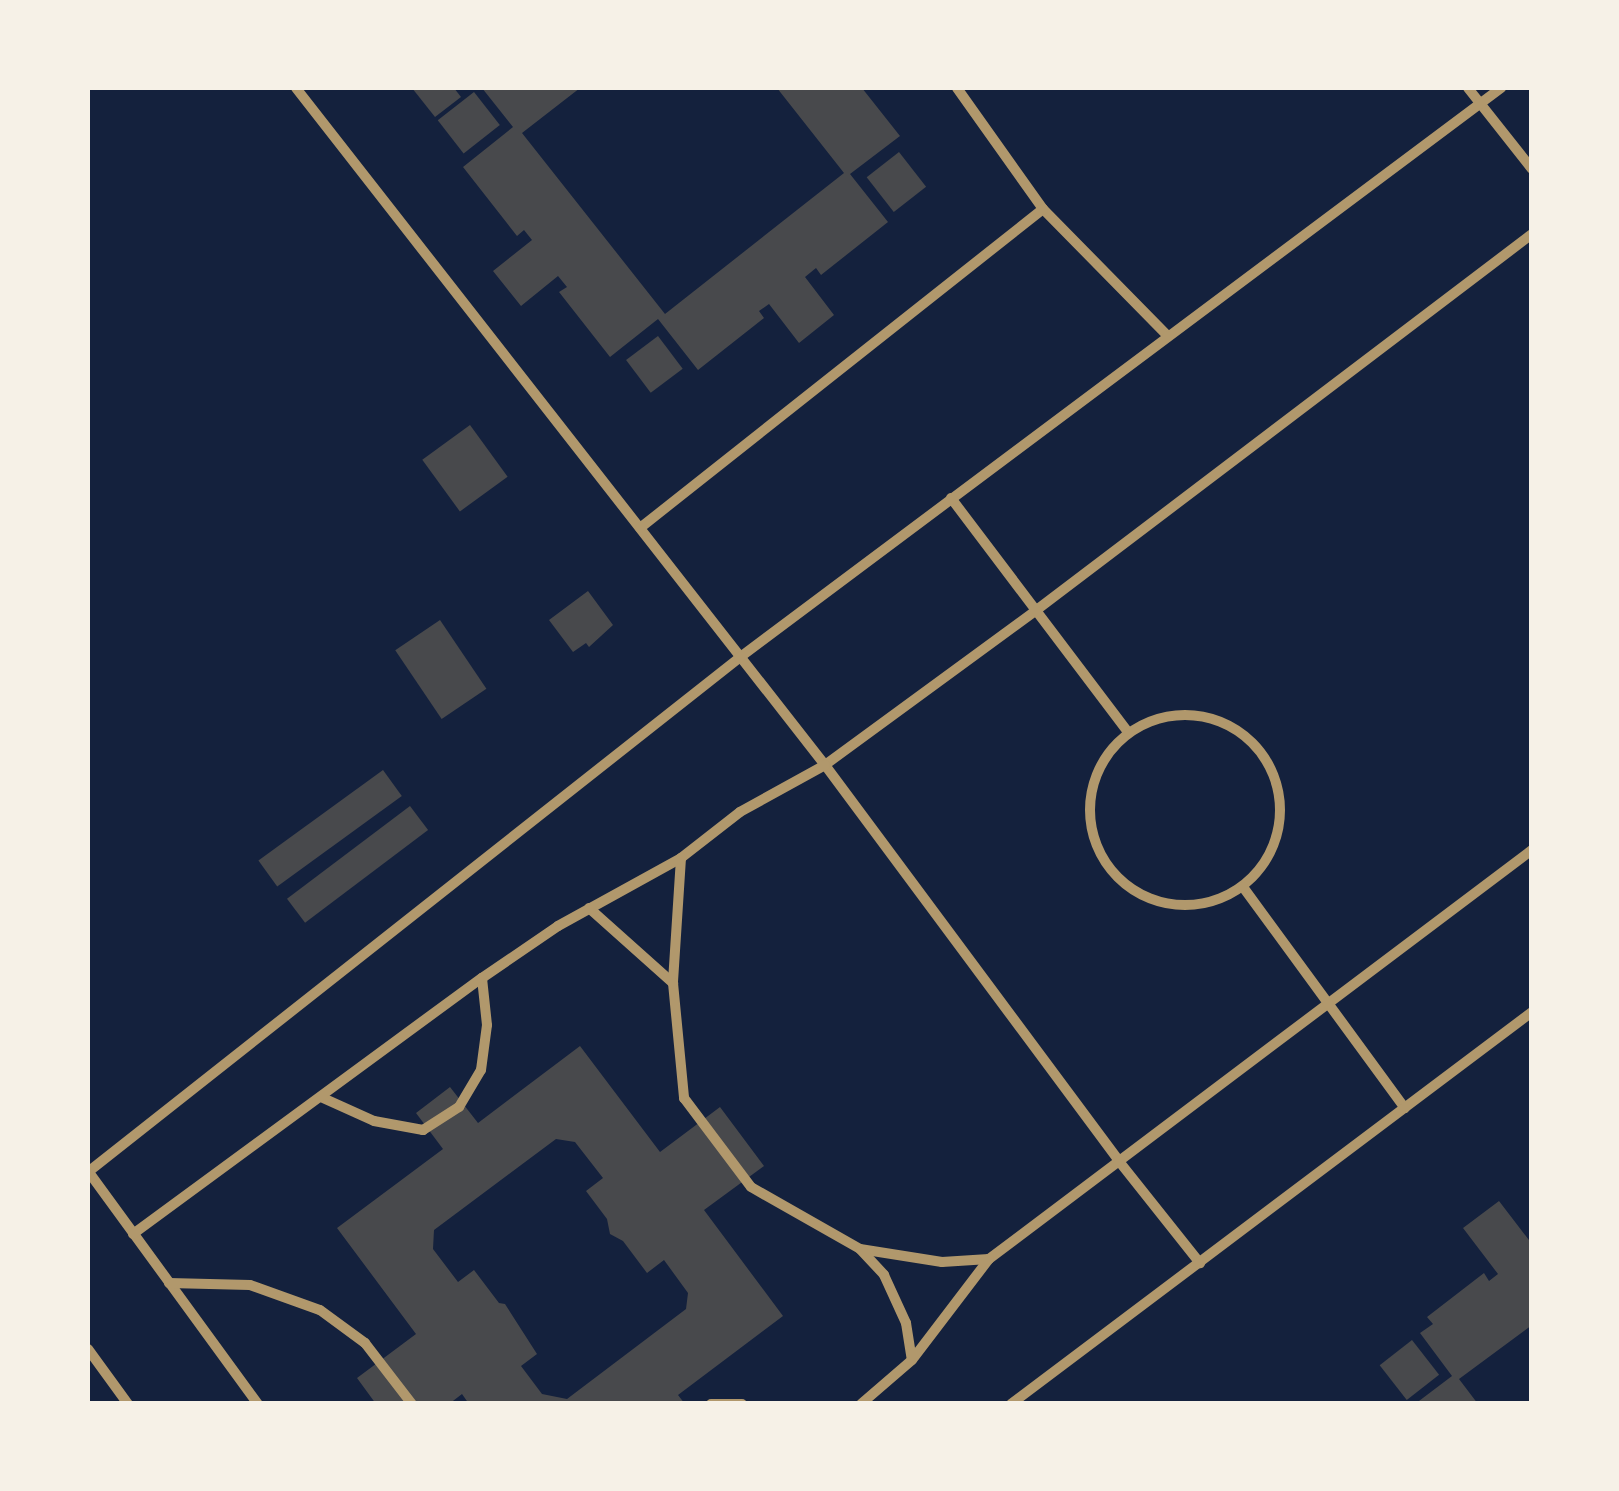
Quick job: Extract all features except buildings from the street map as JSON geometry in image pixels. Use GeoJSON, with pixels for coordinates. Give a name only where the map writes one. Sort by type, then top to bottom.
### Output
{"type":"FeatureCollection","features":[{"type":"Feature","properties":{"kind":"street"},"geometry":{"type":"LineString","coordinates":[[296,88],[825,765],[1118,1160],[1200,1262]]}},
{"type":"Feature","properties":{"kind":"street"},"geometry":{"type":"LineString","coordinates":[[957,88],[1044,209],[1168,335]]}},
{"type":"Feature","properties":{"kind":"street"},"geometry":{"type":"LineString","coordinates":[[1468,88],[1532,169]]}},
{"type":"Feature","properties":{"kind":"street"},"geometry":{"type":"LineString","coordinates":[[258,1404],[88,1172],[739,658],[1501,88]]}},
{"type":"Feature","properties":{"kind":"street"},"geometry":{"type":"LineString","coordinates":[[640,528],[1044,209]]}},
{"type":"Feature","properties":{"kind":"street"},"geometry":{"type":"LineString","coordinates":[[133,1234],[324,1098],[482,978],[590,908],[681,858],[740,812],[825,765],[1532,234]]}},
{"type":"Feature","properties":{"kind":"street"},"geometry":{"type":"LineString","coordinates":[[951,498],[1038,608],[1128,732]]}},
{"type":"Feature","properties":{"kind":"street"},"geometry":{"type":"LineString","coordinates":[[1196,714],[1228,724],[1255,745],[1276,786],[1278,832],[1265,863],[1243,888],[1216,902],[1183,906],[1150,900],[1121,882],[1098,853],[1089,820],[1091,787],[1104,756],[1128,732],[1162,716],[1196,714]]}},
{"type":"Feature","properties":{"kind":"street"},"geometry":{"type":"LineString","coordinates":[[861,1404],[912,1360],[988,1258],[1532,850]]}},
{"type":"Feature","properties":{"kind":"street"},"geometry":{"type":"LineString","coordinates":[[681,858],[673,983],[684,1098],[751,1187],[860,1249],[884,1275],[906,1323],[912,1360]]}},
{"type":"Feature","properties":{"kind":"street"},"geometry":{"type":"LineString","coordinates":[[1243,888],[1405,1108]]}},
{"type":"Feature","properties":{"kind":"street"},"geometry":{"type":"LineString","coordinates":[[590,908],[673,983]]}},
{"type":"Feature","properties":{"kind":"street"},"geometry":{"type":"LineString","coordinates":[[324,1098],[374,1121],[423,1130],[458,1107],[481,1070],[487,1025],[482,978]]}},
{"type":"Feature","properties":{"kind":"street"},"geometry":{"type":"LineString","coordinates":[[1011,1404],[1532,1012]]}},
{"type":"Feature","properties":{"kind":"street"},"geometry":{"type":"LineString","coordinates":[[860,1249],[942,1262],[988,1258]]}},
{"type":"Feature","properties":{"kind":"street"},"geometry":{"type":"LineString","coordinates":[[170,1283],[250,1284],[320,1310],[365,1343],[412,1404]]}},
{"type":"Feature","properties":{"kind":"street"},"geometry":{"type":"LineString","coordinates":[[88,1349],[128,1404]]}},
{"type":"Feature","properties":{"kind":"street"},"geometry":{"type":"LineString","coordinates":[[711,1404],[742,1404]]}}]}
